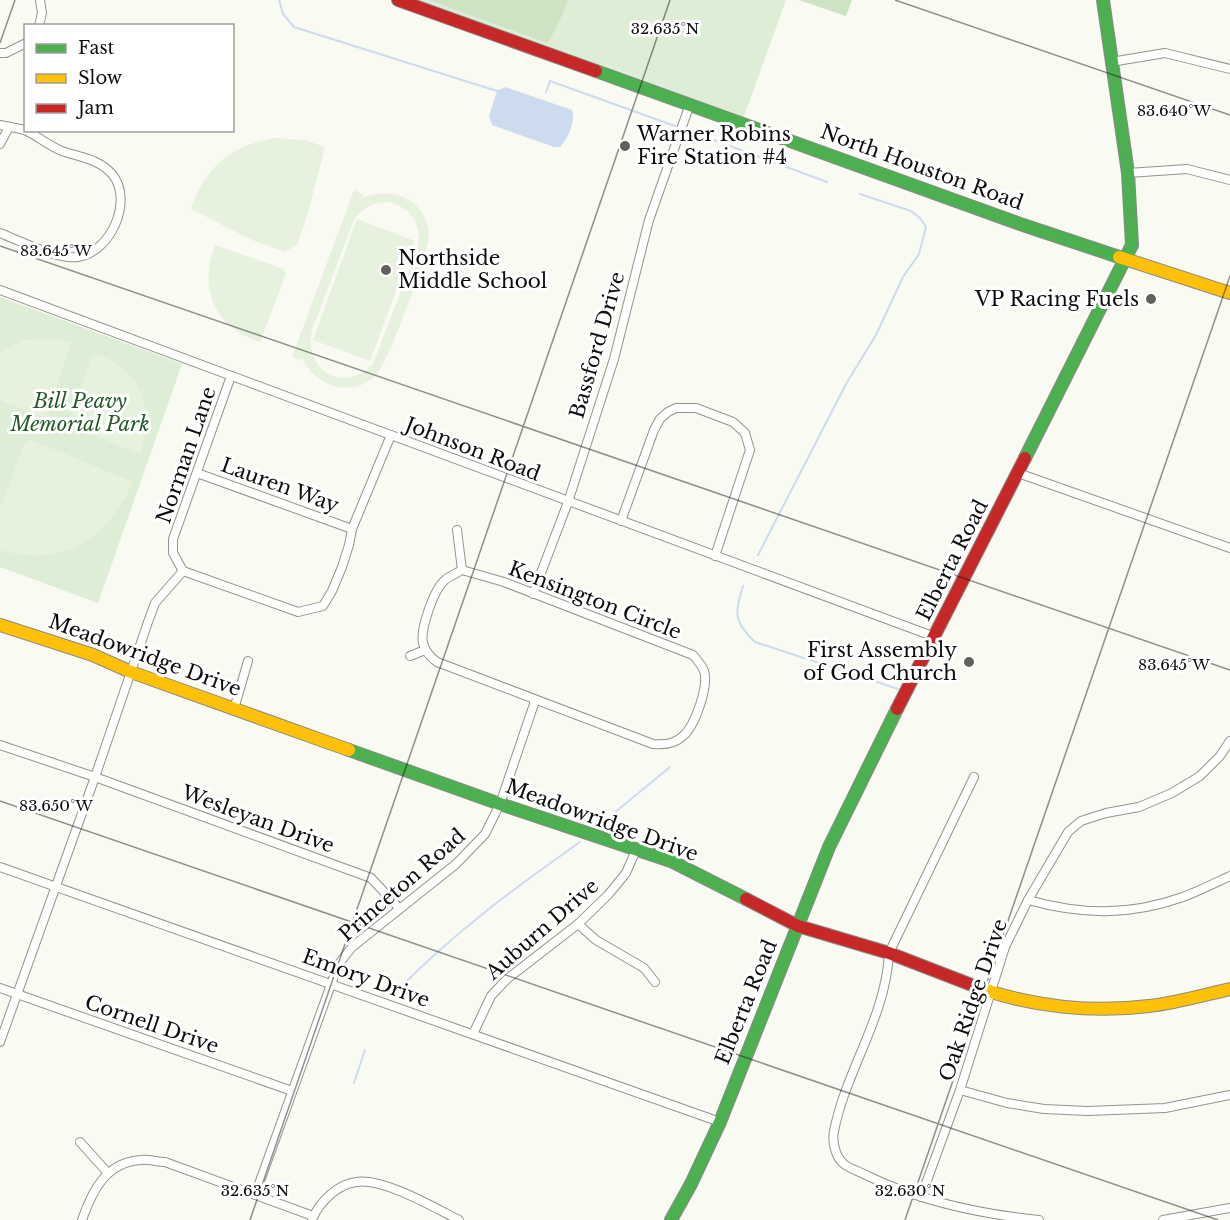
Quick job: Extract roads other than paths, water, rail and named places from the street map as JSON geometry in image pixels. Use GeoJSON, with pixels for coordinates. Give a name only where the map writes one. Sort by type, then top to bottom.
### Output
{"type":"FeatureCollection","features":[{"type":"Feature","properties":{"kind":"street"},"geometry":{"type":"LineString","coordinates":[[39,24],[42,13],[40,0]]}},
{"type":"Feature","properties":{"kind":"street","name":"North Houston Road"},"geometry":{"type":"LineString","coordinates":[[398,0],[1023,225],[1230,293]]}},
{"type":"Feature","properties":{"kind":"street","name":"Elberta Road"},"geometry":{"type":"LineString","coordinates":[[672,1220],[693,1183],[706,1149],[720,1122],[829,847],[1132,244],[1128,173],[1104,0]]}},
{"type":"Feature","properties":{"kind":"street"},"geometry":{"type":"LineString","coordinates":[[0,53],[6,53],[24,44]]}},
{"type":"Feature","properties":{"kind":"street"},"geometry":{"type":"LineString","coordinates":[[1111,62],[1165,53],[1230,69]]}},
{"type":"Feature","properties":{"kind":"street","name":"Bassford Drive"},"geometry":{"type":"LineString","coordinates":[[533,594],[568,502],[614,359],[649,220],[690,104]]}},
{"type":"Feature","properties":{"kind":"street"},"geometry":{"type":"LineString","coordinates":[[0,144],[4,126],[24,130]]}},
{"type":"Feature","properties":{"kind":"street"},"geometry":{"type":"LineString","coordinates":[[0,233],[49,253],[63,257],[78,257],[93,252],[107,239],[116,222],[121,204],[119,187],[112,174],[101,165],[53,147],[27,132]]}},
{"type":"Feature","properties":{"kind":"street"},"geometry":{"type":"LineString","coordinates":[[1128,173],[1187,169],[1230,180]]}},
{"type":"Feature","properties":{"kind":"street","name":"Johnson Road"},"geometry":{"type":"LineString","coordinates":[[0,290],[935,637]]}},
{"type":"Feature","properties":{"kind":"street","name":"Norman Lane"},"geometry":{"type":"LineString","coordinates":[[183,571],[173,553],[173,539],[231,376]]}},
{"type":"Feature","properties":{"kind":"street"},"geometry":{"type":"LineString","coordinates":[[621,521],[660,419],[676,408],[696,408],[738,425],[744,433],[750,450],[715,556]]}},
{"type":"Feature","properties":{"kind":"street"},"geometry":{"type":"LineString","coordinates":[[0,1042],[155,603],[183,571],[298,612],[323,606],[332,591],[350,545],[352,529],[391,435]]}},
{"type":"Feature","properties":{"kind":"street","name":"Lauren Way"},"geometry":{"type":"LineString","coordinates":[[197,473],[352,529]]}},
{"type":"Feature","properties":{"kind":"street"},"geometry":{"type":"LineString","coordinates":[[1018,473],[1230,548]]}},
{"type":"Feature","properties":{"kind":"street"},"geometry":{"type":"LineString","coordinates":[[410,656],[425,650],[424,626],[438,588],[445,580],[462,570],[457,530]]}},
{"type":"Feature","properties":{"kind":"street","name":"Kensington Circle"},"geometry":{"type":"LineString","coordinates":[[425,650],[436,662],[447,668],[652,744],[664,745],[676,741],[684,736],[692,726],[705,689],[705,673],[693,655],[504,582],[462,570]]}},
{"type":"Feature","properties":{"kind":"street","name":"Meadowridge Drive"},"geometry":{"type":"LineString","coordinates":[[0,625],[93,655],[131,672],[500,804],[671,861],[798,926],[889,953],[991,992],[1029,1002],[1096,1009],[1150,1006],[1230,989]]}},
{"type":"Feature","properties":{"kind":"street"},"geometry":{"type":"LineString","coordinates":[[234,709],[248,661]]}},
{"type":"Feature","properties":{"kind":"street","name":"Princeton Road"},"geometry":{"type":"LineString","coordinates":[[255,1195],[338,965],[352,947],[471,850],[485,834],[500,804],[535,700]]}},
{"type":"Feature","properties":{"kind":"street","name":"Oak Ridge Drive"},"geometry":{"type":"LineString","coordinates":[[921,1197],[960,1090],[1005,947],[1028,900],[1068,832],[1082,821],[1106,813],[1139,807],[1172,793],[1200,776],[1220,756],[1230,741]]}},
{"type":"Feature","properties":{"kind":"street","name":"Wesleyan Drive"},"geometry":{"type":"LineString","coordinates":[[0,745],[95,777],[371,878],[399,908]]}},
{"type":"Feature","properties":{"kind":"street"},"geometry":{"type":"LineString","coordinates":[[974,777],[889,953],[888,976],[834,1133],[836,1152],[843,1164],[921,1197],[955,1206],[1039,1220]]}},
{"type":"Feature","properties":{"kind":"street","name":"Auburn Drive"},"geometry":{"type":"LineString","coordinates":[[473,1034],[491,996],[499,987],[578,924],[608,895],[626,873],[636,850]]}},
{"type":"Feature","properties":{"kind":"street","name":"Emory Drive"},"geometry":{"type":"LineString","coordinates":[[0,867],[720,1122]]}},
{"type":"Feature","properties":{"kind":"street"},"geometry":{"type":"LineString","coordinates":[[1028,900],[1060,909],[1097,912],[1133,910],[1182,897],[1230,876]]}},
{"type":"Feature","properties":{"kind":"street"},"geometry":{"type":"LineString","coordinates":[[578,924],[596,940],[644,968],[656,982]]}},
{"type":"Feature","properties":{"kind":"street","name":"Cornell Drive"},"geometry":{"type":"LineString","coordinates":[[0,988],[292,1091]]}},
{"type":"Feature","properties":{"kind":"street"},"geometry":{"type":"LineString","coordinates":[[960,1090],[1007,1103],[1044,1109],[1088,1111],[1165,1108],[1230,1095]]}},
{"type":"Feature","properties":{"kind":"street"},"geometry":{"type":"LineString","coordinates":[[80,1142],[107,1172]]}},
{"type":"Feature","properties":{"kind":"street"},"geometry":{"type":"LineString","coordinates":[[81,1220],[96,1187],[107,1172],[122,1164],[141,1160],[165,1162],[313,1218],[324,1200],[339,1188],[357,1181],[377,1184],[407,1194],[459,1220]]}},
{"type":"Feature","properties":{"kind":"street"},"geometry":{"type":"LineString","coordinates":[[1163,1220],[1230,1208]]}},
{"type":"Feature","properties":{"kind":"water"},"geometry":{"type":"Polygon","coordinates":[[[505,87],[572,110],[573,119],[570,129],[560,147],[554,147],[492,125],[489,116],[497,91],[505,87]]]}},
{"type":"Feature","properties":{"kind":"waterway"},"geometry":{"type":"LineString","coordinates":[[279,0],[283,14],[294,27],[497,91]]}},
{"type":"Feature","properties":{"kind":"waterway"},"geometry":{"type":"LineString","coordinates":[[546,92],[550,81],[675,126]]}},
{"type":"Feature","properties":{"kind":"waterway"},"geometry":{"type":"LineString","coordinates":[[687,130],[827,182]]}},
{"type":"Feature","properties":{"kind":"waterway"},"geometry":{"type":"LineString","coordinates":[[758,555],[846,384],[876,335],[903,277],[919,254],[926,227],[920,218],[911,211],[860,194]]}},
{"type":"Feature","properties":{"kind":"waterway"},"geometry":{"type":"LineString","coordinates":[[743,586],[738,604],[738,617],[743,629],[755,642],[898,689]]}},
{"type":"Feature","properties":{"kind":"waterway"},"geometry":{"type":"LineString","coordinates":[[602,823],[670,767]]}},
{"type":"Feature","properties":{"kind":"waterway"},"geometry":{"type":"LineString","coordinates":[[397,991],[485,912],[580,842]]}},
{"type":"Feature","properties":{"kind":"waterway"},"geometry":{"type":"LineString","coordinates":[[354,1083],[365,1050]]}},
{"type":"Feature","properties":{"kind":"place","name":"Warner Robins Fire Station #4"},"geometry":{"type":"Point","coordinates":[625,146]}},
{"type":"Feature","properties":{"kind":"place","name":"Northside Middle School"},"geometry":{"type":"Point","coordinates":[386,270]}},
{"type":"Feature","properties":{"kind":"place","name":"VP Racing Fuels"},"geometry":{"type":"Point","coordinates":[1151,299]}},
{"type":"Feature","properties":{"kind":"place","name":"First Assembly of God Church"},"geometry":{"type":"Point","coordinates":[969,662]}},
{"type":"Feature","properties":{"kind":"park label","name":"Bill Peavy Memorial Park"},"geometry":{"type":"Point","coordinates":[80,412]}}]}
